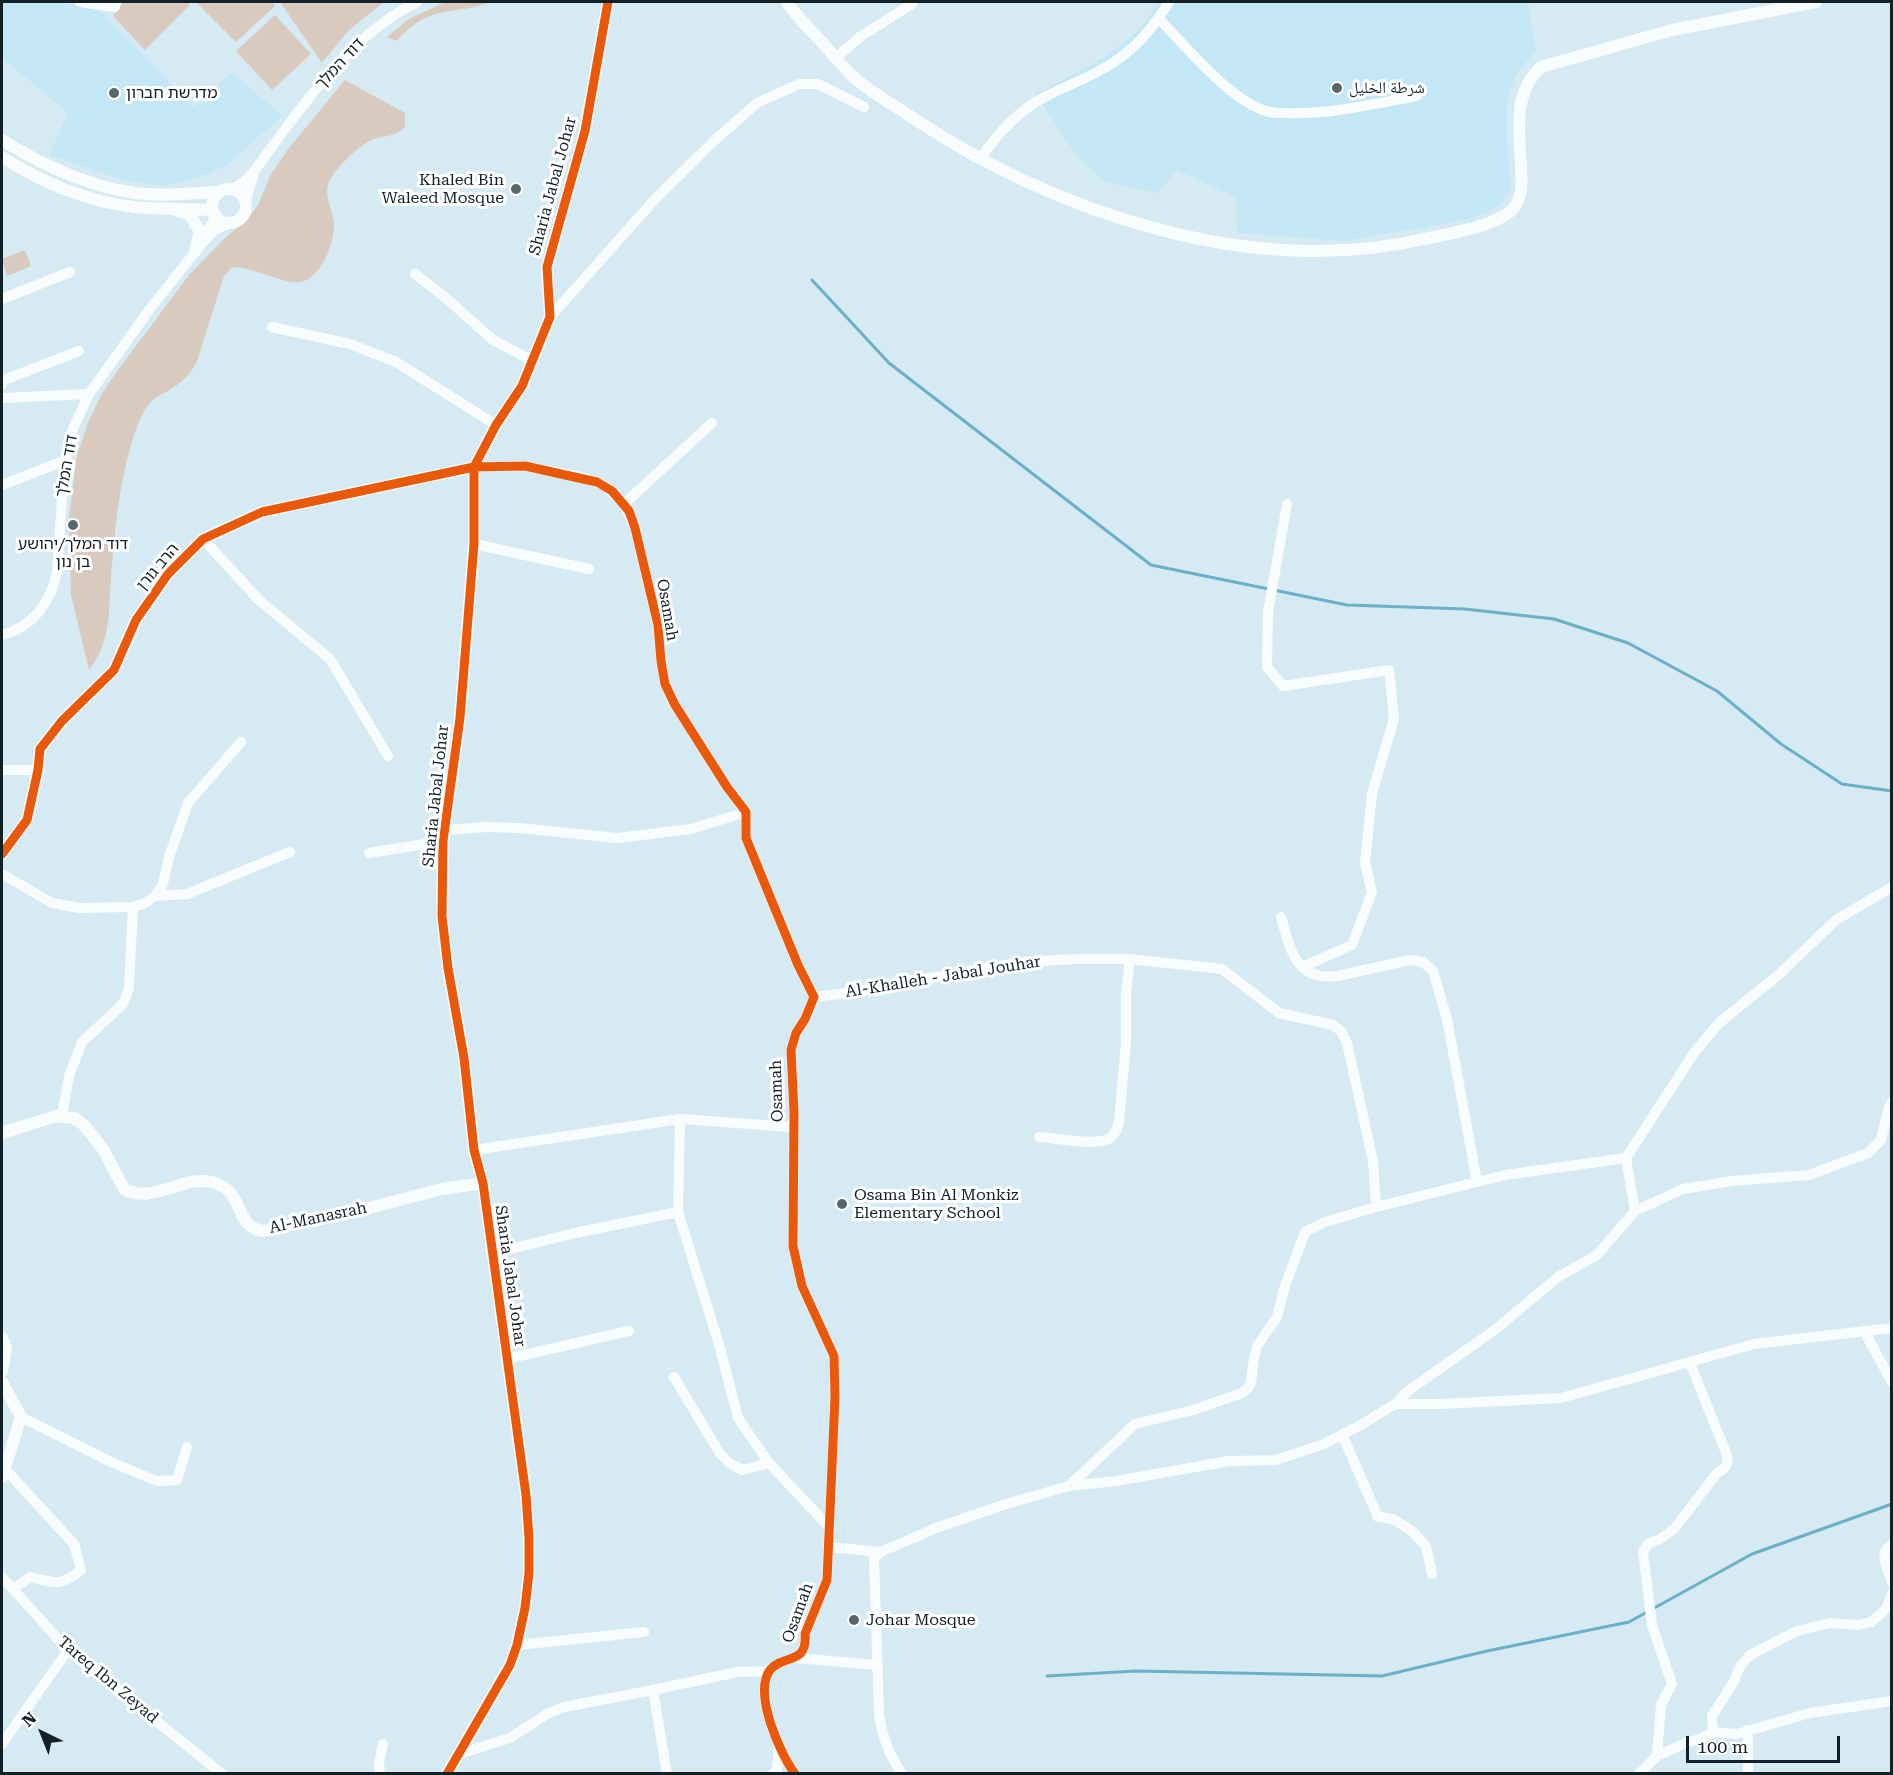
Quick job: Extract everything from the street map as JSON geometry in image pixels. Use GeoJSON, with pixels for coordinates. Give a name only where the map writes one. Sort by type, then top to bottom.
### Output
{"type":"FeatureCollection","features":[{"type":"Feature","properties":{"kind":"street"},"geometry":{"type":"LineString","coordinates":[[80,2],[115,4]]}},
{"type":"Feature","properties":{"kind":"street","name":"דוד המלך"},"geometry":{"type":"LineString","coordinates":[[233,189],[255,170],[298,112],[341,61],[373,30],[393,15],[417,2]]}},
{"type":"Feature","properties":{"kind":"street","name":"Sharia Jabal Johar"},"geometry":{"type":"LineString","coordinates":[[447,1773],[510,1665],[525,1608],[529,1573],[526,1494],[483,1183],[474,1150],[464,1058],[448,968],[442,916],[444,836],[460,718],[474,544],[474,467],[496,425],[522,386],[550,317],[547,267],[585,131],[608,2]]}},
{"type":"Feature","properties":{"kind":"street"},"geometry":{"type":"LineString","coordinates":[[787,2],[836,58],[865,86],[930,129],[1036,187],[1087,208],[1142,225],[1228,244],[1298,251],[1335,251],[1414,242],[1476,227],[1498,219],[1511,211],[1517,203],[1521,190],[1519,116],[1522,99],[1532,76],[1541,67],[1672,30],[1816,2]]}},
{"type":"Feature","properties":{"kind":"street"},"geometry":{"type":"LineString","coordinates":[[836,58],[861,36],[913,2]]}},
{"type":"Feature","properties":{"kind":"street"},"geometry":{"type":"LineString","coordinates":[[981,158],[998,135],[1028,107],[1120,58],[1136,45],[1152,29],[1169,2]]}},
{"type":"Feature","properties":{"kind":"street"},"geometry":{"type":"LineString","coordinates":[[1158,19],[1234,93],[1251,105],[1268,112],[1298,114],[1343,110],[1417,96]]}},
{"type":"Feature","properties":{"kind":"street"},"geometry":{"type":"LineString","coordinates":[[550,317],[656,198],[715,140],[757,103],[799,84],[818,84],[864,107]]}},
{"type":"Feature","properties":{"kind":"street"},"geometry":{"type":"LineString","coordinates":[[2,140],[54,169],[104,187],[153,194],[219,192],[233,189],[243,195],[246,206],[243,216],[230,223],[222,221],[214,213],[134,207],[92,198],[48,182],[2,157]]}},
{"type":"Feature","properties":{"kind":"street","name":"דוד המלך"},"geometry":{"type":"LineString","coordinates":[[246,200],[255,170]]}},
{"type":"Feature","properties":{"kind":"street"},"geometry":{"type":"LineString","coordinates":[[214,213],[213,200],[219,192]]}},
{"type":"Feature","properties":{"kind":"street"},"geometry":{"type":"LineString","coordinates":[[171,209],[189,214],[197,224],[200,231],[195,251]]}},
{"type":"Feature","properties":{"kind":"street","name":"דוד המלך"},"geometry":{"type":"LineString","coordinates":[[204,241],[214,213]]}},
{"type":"Feature","properties":{"kind":"street","name":"דוד המלך"},"geometry":{"type":"LineString","coordinates":[[2,635],[32,619],[52,592],[57,572],[66,460],[72,431],[89,394],[149,309],[195,251],[215,230],[230,223]]}},
{"type":"Feature","properties":{"kind":"street"},"geometry":{"type":"LineString","coordinates":[[2,299],[70,272]]}},
{"type":"Feature","properties":{"kind":"street"},"geometry":{"type":"LineString","coordinates":[[415,274],[446,298],[492,340],[533,361]]}},
{"type":"Feature","properties":{"kind":"street"},"geometry":{"type":"LineString","coordinates":[[272,327],[350,344],[396,362],[496,425]]}},
{"type":"Feature","properties":{"kind":"street"},"geometry":{"type":"LineString","coordinates":[[2,384],[4,380],[79,351]]}},
{"type":"Feature","properties":{"kind":"street"},"geometry":{"type":"LineString","coordinates":[[2,398],[89,394]]}},
{"type":"Feature","properties":{"kind":"street"},"geometry":{"type":"LineString","coordinates":[[624,504],[712,423]]}},
{"type":"Feature","properties":{"kind":"street"},"geometry":{"type":"LineString","coordinates":[[2,485],[66,460]]}},
{"type":"Feature","properties":{"kind":"street","name":"Osamah"},"geometry":{"type":"LineString","coordinates":[[474,467],[525,466],[589,479],[612,491],[624,504],[635,528],[658,625],[660,661],[665,684],[675,705],[727,787],[746,812]]}},
{"type":"Feature","properties":{"kind":"street","name":"הרב גורן"},"geometry":{"type":"LineString","coordinates":[[2,854],[27,820],[38,770],[40,749],[62,721],[114,670],[136,620],[168,573],[203,539],[262,512],[474,467]]}},
{"type":"Feature","properties":{"kind":"street"},"geometry":{"type":"LineString","coordinates":[[1287,504],[1268,612],[1267,667],[1283,686],[1389,670],[1394,719],[1372,793],[1365,863],[1372,892],[1352,945],[1302,967]]}},
{"type":"Feature","properties":{"kind":"street"},"geometry":{"type":"LineString","coordinates":[[203,539],[260,601],[330,659],[388,756]]}},
{"type":"Feature","properties":{"kind":"street"},"geometry":{"type":"LineString","coordinates":[[474,544],[588,569]]}},
{"type":"Feature","properties":{"kind":"street"},"geometry":{"type":"LineString","coordinates":[[2,874],[52,903],[80,908],[133,907],[145,903],[155,896],[163,884],[169,857],[188,803],[241,742]]}},
{"type":"Feature","properties":{"kind":"street"},"geometry":{"type":"LineString","coordinates":[[2,770],[38,770]]}},
{"type":"Feature","properties":{"kind":"street"},"geometry":{"type":"LineString","coordinates":[[369,853],[486,827],[617,838],[691,829],[746,812],[746,838],[798,965],[814,997]]}},
{"type":"Feature","properties":{"kind":"street"},"geometry":{"type":"LineString","coordinates":[[155,896],[187,894],[290,852]]}},
{"type":"Feature","properties":{"kind":"street"},"geometry":{"type":"LineString","coordinates":[[1635,1211],[1626,1158],[1694,1053],[1719,1023],[1782,971],[1836,920],[1892,887]]}},
{"type":"Feature","properties":{"kind":"street"},"geometry":{"type":"LineString","coordinates":[[2,1133],[62,1116],[69,1076],[82,1042],[123,1004],[129,988],[133,907]]}},
{"type":"Feature","properties":{"kind":"street"},"geometry":{"type":"LineString","coordinates":[[1281,917],[1291,950],[1302,967],[1314,975],[1327,977],[1410,960],[1419,960],[1430,967],[1436,978],[1447,1019],[1477,1182]]}},
{"type":"Feature","properties":{"kind":"street","name":"Al-Khalleh - Jabal Jouhar"},"geometry":{"type":"LineString","coordinates":[[814,997],[1022,962],[1077,958],[1130,959],[1222,969],[1280,1013],[1329,1024],[1341,1031],[1347,1043],[1373,1161],[1376,1206]]}},
{"type":"Feature","properties":{"kind":"street"},"geometry":{"type":"LineString","coordinates":[[1039,1137],[1098,1142],[1109,1138],[1117,1130],[1126,1043],[1126,992],[1130,959]]}},
{"type":"Feature","properties":{"kind":"street","name":"Osamah"},"geometry":{"type":"LineString","coordinates":[[769,1671],[780,1663],[795,1658],[803,1649],[805,1634],[827,1580],[835,1397],[834,1356],[805,1292],[795,1260],[792,1233],[794,1112],[791,1050],[796,1033],[806,1019],[814,997]]}},
{"type":"Feature","properties":{"kind":"street"},"geometry":{"type":"LineString","coordinates":[[902,1773],[889,1751],[881,1726],[878,1701],[874,1558],[881,1552],[936,1528],[1006,1503],[1069,1486],[1116,1481],[1229,1461],[1276,1460],[1305,1451],[1342,1434],[1395,1404],[1408,1391],[1497,1329],[1558,1277],[1597,1255],[1635,1211],[1683,1189],[1732,1181],[1809,1175],[1866,1154],[1873,1150],[1881,1140],[1892,1102]]}},
{"type":"Feature","properties":{"kind":"street"},"geometry":{"type":"LineString","coordinates":[[474,1150],[680,1119],[792,1127],[794,1112]]}},
{"type":"Feature","properties":{"kind":"street","name":"Al-Manasrah"},"geometry":{"type":"LineString","coordinates":[[62,1116],[74,1118],[84,1125],[103,1149],[124,1189],[137,1194],[155,1192],[197,1181],[212,1182],[225,1188],[234,1196],[243,1218],[253,1229],[263,1231],[369,1208],[442,1189],[483,1183]]}},
{"type":"Feature","properties":{"kind":"street"},"geometry":{"type":"LineString","coordinates":[[680,1119],[678,1212],[720,1348],[738,1418],[769,1463],[830,1528]]}},
{"type":"Feature","properties":{"kind":"street"},"geometry":{"type":"LineString","coordinates":[[1069,1486],[1135,1424],[1192,1410],[1246,1390],[1251,1383],[1255,1352],[1277,1317],[1285,1286],[1305,1232],[1325,1222],[1376,1206],[1505,1175],[1626,1158]]}},
{"type":"Feature","properties":{"kind":"street"},"geometry":{"type":"LineString","coordinates":[[491,1254],[575,1233],[678,1212]]}},
{"type":"Feature","properties":{"kind":"street"},"geometry":{"type":"LineString","coordinates":[[1395,1404],[1561,1398],[1754,1344],[1892,1328]]}},
{"type":"Feature","properties":{"kind":"street"},"geometry":{"type":"LineString","coordinates":[[506,1359],[629,1331]]}},
{"type":"Feature","properties":{"kind":"street"},"geometry":{"type":"LineString","coordinates":[[1864,1331],[1892,1382]]}},
{"type":"Feature","properties":{"kind":"street"},"geometry":{"type":"LineString","coordinates":[[2,1338],[6,1348],[2,1371]]}},
{"type":"Feature","properties":{"kind":"street"},"geometry":{"type":"LineString","coordinates":[[1657,1756],[1661,1705],[1672,1684],[1652,1625],[1644,1552],[1648,1544],[1674,1529],[1712,1480],[1725,1468],[1728,1461],[1690,1363]]}},
{"type":"Feature","properties":{"kind":"street"},"geometry":{"type":"LineString","coordinates":[[674,1377],[719,1452],[729,1463],[742,1470],[769,1463]]}},
{"type":"Feature","properties":{"kind":"street"},"geometry":{"type":"LineString","coordinates":[[2,1382],[21,1417],[111,1462],[157,1481],[177,1480],[187,1447]]}},
{"type":"Feature","properties":{"kind":"street"},"geometry":{"type":"LineString","coordinates":[[13,1589],[30,1577],[57,1583],[67,1581],[81,1570],[74,1544],[3,1473],[21,1417]]}},
{"type":"Feature","properties":{"kind":"street"},"geometry":{"type":"LineString","coordinates":[[1342,1434],[1378,1517],[1393,1519],[1411,1530],[1426,1546],[1432,1574]]}},
{"type":"Feature","properties":{"kind":"street"},"geometry":{"type":"LineString","coordinates":[[1892,1545],[1886,1549],[1883,1558],[1892,1583]]}},
{"type":"Feature","properties":{"kind":"street"},"geometry":{"type":"LineString","coordinates":[[829,1547],[881,1552]]}},
{"type":"Feature","properties":{"kind":"street","name":"Tareq Ibn Zeyad"},"geometry":{"type":"LineString","coordinates":[[2,1577],[68,1650],[222,1773]]}},
{"type":"Feature","properties":{"kind":"street"},"geometry":{"type":"LineString","coordinates":[[1713,1732],[1712,1716],[1733,1683],[1741,1665],[1750,1655],[1797,1631],[1830,1623],[1858,1625],[1871,1622],[1886,1609],[1892,1594]]}},
{"type":"Feature","properties":{"kind":"street"},"geometry":{"type":"LineString","coordinates":[[517,1645],[644,1632]]}},
{"type":"Feature","properties":{"kind":"street"},"geometry":{"type":"LineString","coordinates":[[2,1744],[68,1650]]}},
{"type":"Feature","properties":{"kind":"street"},"geometry":{"type":"LineString","coordinates":[[795,1658],[878,1665]]}},
{"type":"Feature","properties":{"kind":"street"},"geometry":{"type":"LineString","coordinates":[[459,1754],[510,1738],[555,1710],[736,1672],[769,1671],[765,1683],[767,1708],[773,1733],[795,1773]]}},
{"type":"Feature","properties":{"kind":"street"},"geometry":{"type":"LineString","coordinates":[[653,1690],[667,1773]]}},
{"type":"Feature","properties":{"kind":"street"},"geometry":{"type":"LineString","coordinates":[[1639,1773],[1657,1756],[1713,1732],[1737,1734],[1810,1713],[1892,1701]]}},
{"type":"Feature","properties":{"kind":"street"},"geometry":{"type":"LineString","coordinates":[[1748,1730],[1748,1773]]}},
{"type":"Feature","properties":{"kind":"street"},"geometry":{"type":"LineString","coordinates":[[380,1773],[379,1763],[383,1744]]}},
{"type":"Feature","properties":{"kind":"street"},"geometry":{"type":"LineString","coordinates":[[773,1773],[777,1771],[779,1747]]}},
{"type":"Feature","properties":{"kind":"shaded area"},"geometry":{"type":"Polygon","coordinates":[[[2,2],[55,2],[98,9],[194,107],[232,72],[282,116],[226,166],[194,179],[163,186],[123,180],[49,155],[68,113],[2,58],[2,2]]]}},
{"type":"Feature","properties":{"kind":"shaded area"},"geometry":{"type":"Polygon","coordinates":[[[123,2],[186,2],[190,5],[145,50],[113,16],[123,2]]]}},
{"type":"Feature","properties":{"kind":"shaded area"},"geometry":{"type":"Polygon","coordinates":[[[196,2],[272,2],[275,6],[236,42],[196,2]]]}},
{"type":"Feature","properties":{"kind":"shaded area"},"geometry":{"type":"Polygon","coordinates":[[[280,2],[384,2],[349,30],[322,63],[280,2]]]}},
{"type":"Feature","properties":{"kind":"shaded area"},"geometry":{"type":"Polygon","coordinates":[[[445,2],[490,2],[425,18],[396,41],[387,37],[409,19],[445,2]]]}},
{"type":"Feature","properties":{"kind":"shaded area"},"geometry":{"type":"Polygon","coordinates":[[[1160,2],[1528,2],[1536,50],[1515,76],[1507,100],[1507,144],[1511,189],[1503,202],[1490,211],[1470,219],[1345,241],[1237,233],[1235,197],[1177,170],[1158,193],[1104,182],[1076,155],[1036,94],[1102,59],[1136,33],[1160,2]]]}},
{"type":"Feature","properties":{"kind":"shaded area"},"geometry":{"type":"Polygon","coordinates":[[[275,15],[311,54],[272,90],[236,51],[275,15]]]}},
{"type":"Feature","properties":{"kind":"shaded area"},"geometry":{"type":"Polygon","coordinates":[[[345,80],[405,113],[405,127],[393,135],[376,138],[360,147],[347,158],[332,177],[327,192],[334,231],[325,259],[314,275],[307,280],[292,282],[232,267],[224,276],[193,369],[177,385],[152,401],[144,411],[130,447],[120,495],[106,633],[103,646],[89,670],[71,595],[69,518],[77,455],[88,423],[101,395],[118,370],[189,275],[226,237],[246,221],[258,205],[271,174],[289,148],[345,80]]]}},
{"type":"Feature","properties":{"kind":"shaded area"},"geometry":{"type":"Polygon","coordinates":[[[25,250],[31,266],[7,276],[2,259],[25,250]]]}},
{"type":"Feature","properties":{"kind":"waterway"},"geometry":{"type":"LineString","coordinates":[[812,280],[889,363],[1151,565],[1347,605],[1465,609],[1554,619],[1628,643],[1717,691],[1781,744],[1842,784],[1892,791]]}},
{"type":"Feature","properties":{"kind":"waterway"},"geometry":{"type":"LineString","coordinates":[[1047,1676],[1136,1671],[1382,1676],[1487,1651],[1629,1622],[1752,1554],[1892,1504]]}},
{"type":"Feature","properties":{"kind":"cycle path"},"geometry":{"type":"LineString","coordinates":[[447,1774],[510,1665],[525,1608],[529,1573],[526,1495],[483,1183],[474,1150],[464,1058],[448,968],[442,916],[443,841],[460,718],[474,544],[474,467],[496,425],[522,386],[550,317],[547,267],[585,131],[608,2]]}},
{"type":"Feature","properties":{"kind":"cycle path"},"geometry":{"type":"LineString","coordinates":[[2,854],[27,820],[38,770],[40,749],[62,721],[114,670],[136,620],[168,574],[203,539],[262,512],[474,467],[525,466],[597,482],[612,491],[629,511],[635,528],[658,625],[665,684],[675,705],[727,787],[746,812],[746,838],[798,965],[814,997],[796,1033],[791,1050],[794,1112],[793,1246],[802,1286],[834,1356],[835,1397],[827,1580],[805,1634],[803,1650],[799,1655],[775,1665],[770,1670],[765,1693],[766,1708],[776,1738],[795,1774]]}},
{"type":"Feature","properties":{"kind":"place","name":"شرطة الخليل"},"geometry":{"type":"Point","coordinates":[1337,88]}},
{"type":"Feature","properties":{"kind":"place","name":"מדרשת חברון"},"geometry":{"type":"Point","coordinates":[114,93]}},
{"type":"Feature","properties":{"kind":"place","name":"Khaled Bin Waleed Mosque"},"geometry":{"type":"Point","coordinates":[516,189]}},
{"type":"Feature","properties":{"kind":"place","name":"דוד המלך/יהושע בן נון"},"geometry":{"type":"Point","coordinates":[73,525]}},
{"type":"Feature","properties":{"kind":"place","name":"Osama Bin Al Monkiz Elementary School"},"geometry":{"type":"Point","coordinates":[842,1204]}},
{"type":"Feature","properties":{"kind":"place","name":"Johar Mosque"},"geometry":{"type":"Point","coordinates":[854,1620]}}]}
